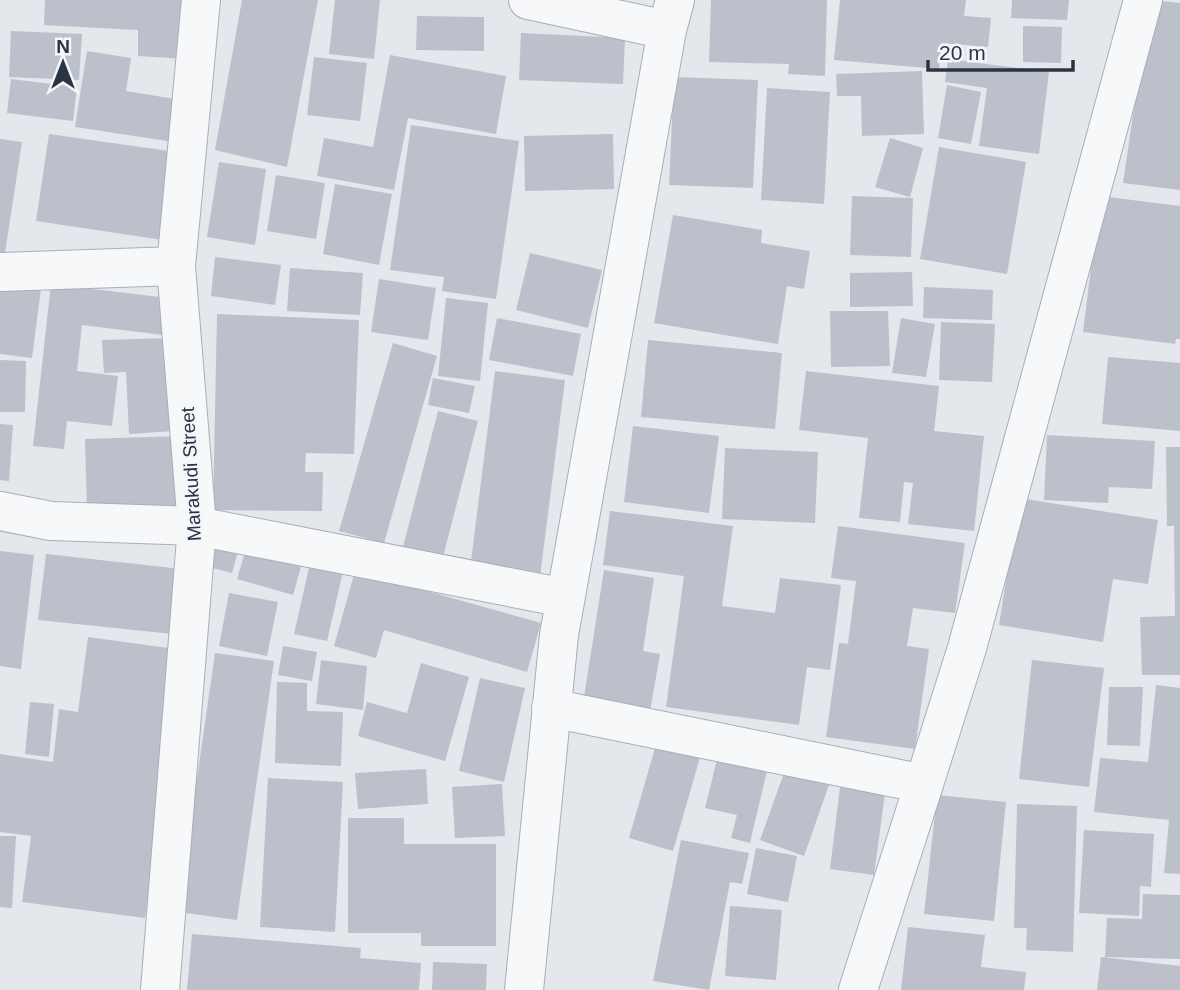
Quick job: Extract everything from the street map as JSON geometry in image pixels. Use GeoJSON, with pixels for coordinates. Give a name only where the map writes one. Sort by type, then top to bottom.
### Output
{"type":"FeatureCollection","features":[{"type":"Feature","properties":{"kind":"street","name":"Marakudi Street"},"geometry":{"type":"LineString","coordinates":[[160,990],[197,526],[176,265],[201,0]]}},
{"type":"Feature","properties":{"kind":"street"},"geometry":{"type":"LineString","coordinates":[[524,990],[551,708],[565,598],[671,15],[528,0]]}},
{"type":"Feature","properties":{"kind":"street"},"geometry":{"type":"LineString","coordinates":[[858,990],[967,648],[1143,0]]}},
{"type":"Feature","properties":{"kind":"street"},"geometry":{"type":"LineString","coordinates":[[0,272],[176,265]]}},
{"type":"Feature","properties":{"kind":"street"},"geometry":{"type":"LineString","coordinates":[[0,511],[51,521],[197,526],[565,598]]}},
{"type":"Feature","properties":{"kind":"street"},"geometry":{"type":"LineString","coordinates":[[551,708],[924,784]]}},
{"type":"Feature","properties":{"kind":"building"},"geometry":{"type":"Polygon","coordinates":[[[45,0],[189,0],[186,59],[138,56],[138,30],[44,25],[45,0]]]}},
{"type":"Feature","properties":{"kind":"building"},"geometry":{"type":"Polygon","coordinates":[[[242,0],[318,0],[287,167],[215,150],[242,0]]]}},
{"type":"Feature","properties":{"kind":"building"},"geometry":{"type":"Polygon","coordinates":[[[335,0],[380,0],[374,59],[329,54],[335,0]]]}},
{"type":"Feature","properties":{"kind":"building"},"geometry":{"type":"Polygon","coordinates":[[[711,0],[827,0],[825,76],[788,74],[789,64],[709,62],[711,0]]]}},
{"type":"Feature","properties":{"kind":"building"},"geometry":{"type":"Polygon","coordinates":[[[840,0],[966,0],[964,16],[991,18],[988,47],[941,43],[939,69],[834,60],[840,0]]]}},
{"type":"Feature","properties":{"kind":"building"},"geometry":{"type":"Polygon","coordinates":[[[1012,0],[1069,0],[1067,20],[1011,18],[1012,0]]]}},
{"type":"Feature","properties":{"kind":"building"},"geometry":{"type":"Polygon","coordinates":[[[1150,0],[1180,3],[1180,190],[1123,183],[1150,0]]]}},
{"type":"Feature","properties":{"kind":"building"},"geometry":{"type":"Polygon","coordinates":[[[417,16],[484,17],[484,51],[416,50],[417,16]]]}},
{"type":"Feature","properties":{"kind":"building"},"geometry":{"type":"Polygon","coordinates":[[[1023,26],[1062,27],[1061,63],[1023,62],[1023,26]]]}},
{"type":"Feature","properties":{"kind":"building"},"geometry":{"type":"Polygon","coordinates":[[[11,31],[82,34],[79,80],[9,77],[11,31]]]}},
{"type":"Feature","properties":{"kind":"building"},"geometry":{"type":"Polygon","coordinates":[[[521,33],[625,38],[623,84],[519,80],[521,33]]]}},
{"type":"Feature","properties":{"kind":"building"},"geometry":{"type":"Polygon","coordinates":[[[87,51],[131,58],[126,91],[181,100],[174,142],[75,127],[87,51]]]}},
{"type":"Feature","properties":{"kind":"building"},"geometry":{"type":"Polygon","coordinates":[[[390,55],[506,76],[496,134],[408,118],[394,190],[317,176],[324,138],[373,147],[390,55]]]}},
{"type":"Feature","properties":{"kind":"building"},"geometry":{"type":"Polygon","coordinates":[[[314,57],[367,63],[360,121],[307,115],[314,57]]]}},
{"type":"Feature","properties":{"kind":"building"},"geometry":{"type":"Polygon","coordinates":[[[948,59],[1049,72],[1039,154],[979,146],[987,88],[945,82],[948,59]]]}},
{"type":"Feature","properties":{"kind":"building"},"geometry":{"type":"Polygon","coordinates":[[[922,71],[924,134],[862,136],[861,96],[837,96],[836,74],[922,71]]]}},
{"type":"Feature","properties":{"kind":"building"},"geometry":{"type":"Polygon","coordinates":[[[674,77],[758,80],[753,188],[669,185],[674,77]]]}},
{"type":"Feature","properties":{"kind":"building"},"geometry":{"type":"Polygon","coordinates":[[[11,79],[77,87],[73,121],[7,113],[11,79]]]}},
{"type":"Feature","properties":{"kind":"building"},"geometry":{"type":"Polygon","coordinates":[[[947,85],[981,92],[971,144],[938,138],[947,85]]]}},
{"type":"Feature","properties":{"kind":"building"},"geometry":{"type":"Polygon","coordinates":[[[767,88],[830,92],[824,204],[761,200],[767,88]]]}},
{"type":"Feature","properties":{"kind":"building"},"geometry":{"type":"Polygon","coordinates":[[[411,125],[519,141],[496,299],[442,291],[444,277],[390,270],[411,125]]]}},
{"type":"Feature","properties":{"kind":"building"},"geometry":{"type":"Polygon","coordinates":[[[49,134],[176,152],[163,240],[36,221],[49,134]]]}},
{"type":"Feature","properties":{"kind":"building"},"geometry":{"type":"Polygon","coordinates":[[[613,134],[614,189],[525,191],[524,136],[613,134]]]}},
{"type":"Feature","properties":{"kind":"building"},"geometry":{"type":"Polygon","coordinates":[[[890,138],[923,148],[910,197],[875,187],[890,138]]]}},
{"type":"Feature","properties":{"kind":"building"},"geometry":{"type":"Polygon","coordinates":[[[0,139],[22,142],[5,253],[0,253],[0,139]]]}},
{"type":"Feature","properties":{"kind":"building"},"geometry":{"type":"Polygon","coordinates":[[[939,147],[1026,162],[1007,274],[920,259],[939,147]]]}},
{"type":"Feature","properties":{"kind":"building"},"geometry":{"type":"Polygon","coordinates":[[[219,162],[266,169],[255,245],[207,237],[219,162]]]}},
{"type":"Feature","properties":{"kind":"building"},"geometry":{"type":"Polygon","coordinates":[[[276,175],[325,183],[316,239],[267,231],[276,175]]]}},
{"type":"Feature","properties":{"kind":"building"},"geometry":{"type":"Polygon","coordinates":[[[335,184],[392,194],[379,265],[323,254],[335,184]]]}},
{"type":"Feature","properties":{"kind":"building"},"geometry":{"type":"Polygon","coordinates":[[[852,196],[913,198],[911,257],[850,255],[852,196]]]}},
{"type":"Feature","properties":{"kind":"building"},"geometry":{"type":"Polygon","coordinates":[[[1100,196],[1180,206],[1180,339],[1176,339],[1175,344],[1083,332],[1100,196]]]}},
{"type":"Feature","properties":{"kind":"building"},"geometry":{"type":"Polygon","coordinates":[[[673,215],[762,230],[761,243],[810,251],[804,289],[787,286],[778,344],[654,323],[673,215]]]}},
{"type":"Feature","properties":{"kind":"building"},"geometry":{"type":"Polygon","coordinates":[[[530,253],[602,270],[588,328],[516,310],[530,253]]]}},
{"type":"Feature","properties":{"kind":"building"},"geometry":{"type":"Polygon","coordinates":[[[215,257],[281,265],[275,305],[211,296],[215,257]]]}},
{"type":"Feature","properties":{"kind":"building"},"geometry":{"type":"Polygon","coordinates":[[[290,268],[363,273],[360,315],[287,311],[290,268]]]}},
{"type":"Feature","properties":{"kind":"building"},"geometry":{"type":"Polygon","coordinates":[[[912,272],[913,306],[850,307],[850,273],[912,272]]]}},
{"type":"Feature","properties":{"kind":"building"},"geometry":{"type":"Polygon","coordinates":[[[379,279],[436,288],[428,340],[371,332],[379,279]]]}},
{"type":"Feature","properties":{"kind":"building"},"geometry":{"type":"Polygon","coordinates":[[[0,284],[41,289],[32,358],[0,354],[0,284]]]}},
{"type":"Feature","properties":{"kind":"building"},"geometry":{"type":"Polygon","coordinates":[[[51,284],[168,298],[163,335],[82,325],[77,371],[118,376],[112,426],[67,421],[64,449],[33,446],[51,284]]]}},
{"type":"Feature","properties":{"kind":"building"},"geometry":{"type":"Polygon","coordinates":[[[924,287],[993,290],[992,320],[923,318],[924,287]]]}},
{"type":"Feature","properties":{"kind":"building"},"geometry":{"type":"Polygon","coordinates":[[[446,298],[488,303],[480,381],[438,376],[446,298]]]}},
{"type":"Feature","properties":{"kind":"building"},"geometry":{"type":"Polygon","coordinates":[[[830,311],[888,311],[890,366],[831,367],[830,311]]]}},
{"type":"Feature","properties":{"kind":"building"},"geometry":{"type":"Polygon","coordinates":[[[217,314],[359,320],[354,454],[306,453],[305,472],[323,472],[322,511],[213,510],[217,314]]]}},
{"type":"Feature","properties":{"kind":"building"},"geometry":{"type":"Polygon","coordinates":[[[497,318],[581,334],[573,376],[489,360],[497,318]]]}},
{"type":"Feature","properties":{"kind":"building"},"geometry":{"type":"Polygon","coordinates":[[[901,318],[935,324],[926,377],[892,373],[901,318]]]}},
{"type":"Feature","properties":{"kind":"building"},"geometry":{"type":"Polygon","coordinates":[[[941,322],[995,324],[992,382],[939,380],[941,322]]]}},
{"type":"Feature","properties":{"kind":"building"},"geometry":{"type":"Polygon","coordinates":[[[170,338],[174,431],[129,434],[126,372],[104,373],[102,340],[170,338]]]}},
{"type":"Feature","properties":{"kind":"building"},"geometry":{"type":"Polygon","coordinates":[[[648,340],[782,353],[775,429],[641,417],[648,340]]]}},
{"type":"Feature","properties":{"kind":"building"},"geometry":{"type":"Polygon","coordinates":[[[393,343],[437,356],[384,543],[339,531],[393,343]]]}},
{"type":"Feature","properties":{"kind":"building"},"geometry":{"type":"Polygon","coordinates":[[[1108,357],[1180,363],[1180,431],[1102,424],[1108,357]]]}},
{"type":"Feature","properties":{"kind":"building"},"geometry":{"type":"Polygon","coordinates":[[[0,360],[26,361],[25,412],[0,412],[0,360]]]}},
{"type":"Feature","properties":{"kind":"building"},"geometry":{"type":"Polygon","coordinates":[[[495,371],[565,380],[540,577],[470,569],[495,371]]]}},
{"type":"Feature","properties":{"kind":"building"},"geometry":{"type":"Polygon","coordinates":[[[806,371],[939,386],[934,431],[984,436],[974,531],[908,524],[913,483],[904,482],[900,522],[859,518],[868,438],[799,430],[806,371]]]}},
{"type":"Feature","properties":{"kind":"building"},"geometry":{"type":"Polygon","coordinates":[[[433,378],[475,386],[469,413],[428,405],[433,378]]]}},
{"type":"Feature","properties":{"kind":"building"},"geometry":{"type":"Polygon","coordinates":[[[438,411],[478,421],[441,565],[401,555],[438,411]]]}},
{"type":"Feature","properties":{"kind":"building"},"geometry":{"type":"Polygon","coordinates":[[[0,424],[13,425],[9,481],[0,480],[0,424]]]}},
{"type":"Feature","properties":{"kind":"building"},"geometry":{"type":"Polygon","coordinates":[[[633,426],[719,436],[709,513],[624,502],[633,426]]]}},
{"type":"Feature","properties":{"kind":"building"},"geometry":{"type":"Polygon","coordinates":[[[1047,435],[1155,441],[1152,489],[1109,487],[1108,503],[1044,500],[1047,435]]]}},
{"type":"Feature","properties":{"kind":"building"},"geometry":{"type":"Polygon","coordinates":[[[182,436],[185,506],[87,510],[85,439],[182,436]]]}},
{"type":"Feature","properties":{"kind":"building"},"geometry":{"type":"Polygon","coordinates":[[[1166,447],[1180,447],[1180,675],[1142,675],[1140,617],[1175,616],[1174,526],[1167,526],[1166,447]]]}},
{"type":"Feature","properties":{"kind":"building"},"geometry":{"type":"Polygon","coordinates":[[[725,448],[818,452],[815,523],[722,519],[725,448]]]}},
{"type":"Feature","properties":{"kind":"building"},"geometry":{"type":"Polygon","coordinates":[[[1019,498],[1158,520],[1148,584],[1113,579],[1103,642],[999,625],[1019,498]]]}},
{"type":"Feature","properties":{"kind":"building"},"geometry":{"type":"Polygon","coordinates":[[[610,511],[733,526],[722,606],[775,613],[780,578],[841,585],[830,670],[807,667],[799,725],[666,707],[684,576],[603,565],[610,511]]]}},
{"type":"Feature","properties":{"kind":"building"},"geometry":{"type":"Polygon","coordinates":[[[838,526],[965,543],[955,613],[913,608],[907,646],[929,649],[915,749],[826,737],[839,643],[848,644],[856,581],[831,578],[838,526]]]}},
{"type":"Feature","properties":{"kind":"building"},"geometry":{"type":"Polygon","coordinates":[[[249,539],[304,556],[293,595],[237,579],[249,539]]]}},
{"type":"Feature","properties":{"kind":"building"},"geometry":{"type":"Polygon","coordinates":[[[215,542],[239,548],[232,573],[208,567],[215,542]]]}},
{"type":"Feature","properties":{"kind":"building"},"geometry":{"type":"Polygon","coordinates":[[[0,551],[34,555],[21,669],[0,666],[0,551]]]}},
{"type":"Feature","properties":{"kind":"building"},"geometry":{"type":"Polygon","coordinates":[[[46,554],[190,570],[182,635],[38,620],[46,554]]]}},
{"type":"Feature","properties":{"kind":"building"},"geometry":{"type":"Polygon","coordinates":[[[311,559],[344,567],[327,641],[294,634],[311,559]]]}},
{"type":"Feature","properties":{"kind":"building"},"geometry":{"type":"Polygon","coordinates":[[[604,570],[654,578],[643,651],[660,654],[650,712],[583,703],[604,570]]]}},
{"type":"Feature","properties":{"kind":"building"},"geometry":{"type":"Polygon","coordinates":[[[355,571],[541,623],[527,672],[384,630],[376,658],[334,646],[355,571]]]}},
{"type":"Feature","properties":{"kind":"building"},"geometry":{"type":"Polygon","coordinates":[[[229,593],[278,602],[267,656],[219,646],[229,593]]]}},
{"type":"Feature","properties":{"kind":"building"},"geometry":{"type":"Polygon","coordinates":[[[88,637],[183,650],[145,918],[22,902],[31,836],[0,832],[0,754],[53,762],[59,709],[78,712],[88,637]]]}},
{"type":"Feature","properties":{"kind":"building"},"geometry":{"type":"Polygon","coordinates":[[[283,646],[317,652],[312,681],[278,675],[283,646]]]}},
{"type":"Feature","properties":{"kind":"building"},"geometry":{"type":"Polygon","coordinates":[[[215,653],[274,661],[237,920],[178,912],[215,653]]]}},
{"type":"Feature","properties":{"kind":"building"},"geometry":{"type":"Polygon","coordinates":[[[321,660],[367,666],[363,710],[316,704],[321,660]]]}},
{"type":"Feature","properties":{"kind":"building"},"geometry":{"type":"Polygon","coordinates":[[[1032,660],[1104,668],[1089,787],[1019,779],[1032,660]]]}},
{"type":"Feature","properties":{"kind":"building"},"geometry":{"type":"Polygon","coordinates":[[[421,663],[469,677],[445,761],[358,736],[367,702],[407,713],[421,663]]]}},
{"type":"Feature","properties":{"kind":"building"},"geometry":{"type":"Polygon","coordinates":[[[480,678],[525,688],[504,782],[459,771],[480,678]]]}},
{"type":"Feature","properties":{"kind":"building"},"geometry":{"type":"Polygon","coordinates":[[[277,682],[307,683],[307,711],[343,712],[341,766],[275,763],[277,682]]]}},
{"type":"Feature","properties":{"kind":"building"},"geometry":{"type":"Polygon","coordinates":[[[1156,685],[1180,688],[1180,874],[1164,873],[1169,820],[1094,812],[1100,758],[1148,762],[1156,685]]]}},
{"type":"Feature","properties":{"kind":"building"},"geometry":{"type":"Polygon","coordinates":[[[1109,687],[1143,687],[1140,746],[1107,745],[1109,687]]]}},
{"type":"Feature","properties":{"kind":"building"},"geometry":{"type":"Polygon","coordinates":[[[30,702],[54,704],[49,757],[25,754],[30,702]]]}},
{"type":"Feature","properties":{"kind":"building"},"geometry":{"type":"Polygon","coordinates":[[[657,741],[701,754],[673,851],[629,838],[657,741]]]}},
{"type":"Feature","properties":{"kind":"building"},"geometry":{"type":"Polygon","coordinates":[[[720,747],[770,758],[750,843],[731,838],[737,815],[705,808],[720,747]]]}},
{"type":"Feature","properties":{"kind":"building"},"geometry":{"type":"Polygon","coordinates":[[[426,769],[428,804],[358,809],[355,773],[426,769]]]}},
{"type":"Feature","properties":{"kind":"building"},"geometry":{"type":"Polygon","coordinates":[[[785,770],[829,785],[804,856],[760,840],[785,770]]]}},
{"type":"Feature","properties":{"kind":"building"},"geometry":{"type":"Polygon","coordinates":[[[268,778],[343,782],[335,932],[260,927],[268,778]]]}},
{"type":"Feature","properties":{"kind":"building"},"geometry":{"type":"Polygon","coordinates":[[[502,784],[505,836],[455,838],[452,787],[502,784]]]}},
{"type":"Feature","properties":{"kind":"building"},"geometry":{"type":"Polygon","coordinates":[[[840,787],[885,793],[874,875],[830,869],[840,787]]]}},
{"type":"Feature","properties":{"kind":"building"},"geometry":{"type":"Polygon","coordinates":[[[937,795],[1006,802],[994,921],[924,914],[937,795]]]}},
{"type":"Feature","properties":{"kind":"building"},"geometry":{"type":"Polygon","coordinates":[[[1017,804],[1077,806],[1073,952],[1026,950],[1027,928],[1014,928],[1017,804]]]}},
{"type":"Feature","properties":{"kind":"building"},"geometry":{"type":"Polygon","coordinates":[[[348,818],[404,818],[404,844],[496,844],[496,946],[421,946],[421,933],[348,933],[348,818]]]}},
{"type":"Feature","properties":{"kind":"building"},"geometry":{"type":"Polygon","coordinates":[[[1084,830],[1154,834],[1151,887],[1140,886],[1139,916],[1079,913],[1084,830]]]}},
{"type":"Feature","properties":{"kind":"building"},"geometry":{"type":"Polygon","coordinates":[[[0,836],[16,836],[12,908],[0,907],[0,836]]]}},
{"type":"Feature","properties":{"kind":"building"},"geometry":{"type":"Polygon","coordinates":[[[681,840],[749,853],[742,884],[730,882],[709,990],[653,981],[681,840]]]}},
{"type":"Feature","properties":{"kind":"building"},"geometry":{"type":"Polygon","coordinates":[[[756,848],[797,856],[788,902],[747,894],[756,848]]]}},
{"type":"Feature","properties":{"kind":"building"},"geometry":{"type":"Polygon","coordinates":[[[1143,894],[1180,895],[1180,959],[1105,957],[1107,918],[1142,919],[1143,894]]]}},
{"type":"Feature","properties":{"kind":"building"},"geometry":{"type":"Polygon","coordinates":[[[730,906],[782,910],[776,980],[725,976],[730,906]]]}},
{"type":"Feature","properties":{"kind":"building"},"geometry":{"type":"Polygon","coordinates":[[[908,927],[985,935],[981,967],[1026,972],[1024,990],[901,990],[908,927]]]}},
{"type":"Feature","properties":{"kind":"building"},"geometry":{"type":"Polygon","coordinates":[[[192,934],[361,948],[360,958],[421,963],[419,990],[187,990],[192,934]]]}},
{"type":"Feature","properties":{"kind":"building"},"geometry":{"type":"Polygon","coordinates":[[[1101,957],[1180,966],[1180,990],[1097,990],[1101,957]]]}},
{"type":"Feature","properties":{"kind":"building"},"geometry":{"type":"Polygon","coordinates":[[[433,962],[487,964],[486,990],[432,990],[433,962]]]}}]}
